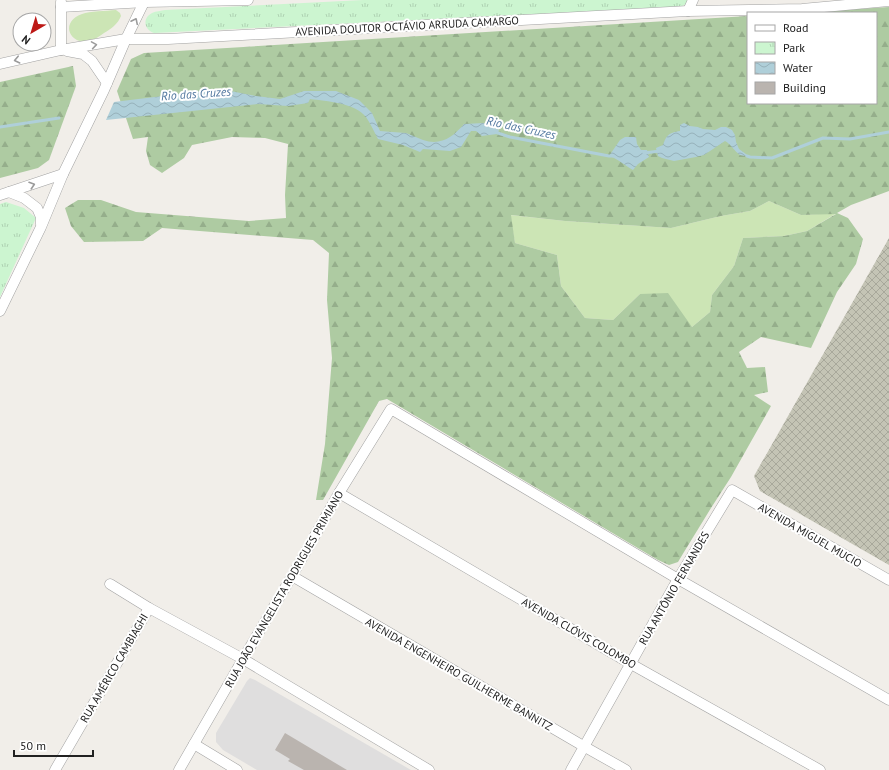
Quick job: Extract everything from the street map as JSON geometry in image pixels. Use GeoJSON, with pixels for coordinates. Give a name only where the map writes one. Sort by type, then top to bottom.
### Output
{"type":"FeatureCollection","features":[{"type":"Feature","properties":{"kind":"street"},"geometry":{"type":"LineString","coordinates":[[106,86],[92,61],[83,54],[61,50],[61,3],[246,0]]}},
{"type":"Feature","properties":{"kind":"street"},"geometry":{"type":"LineString","coordinates":[[688,11],[693,0]]}},
{"type":"Feature","properties":{"kind":"street"},"geometry":{"type":"LineString","coordinates":[[0,311],[41,227],[63,174],[145,1]]}},
{"type":"Feature","properties":{"kind":"street","name":"AVENIDA DOUTOR OCTÁVIO ARRUDA CAMARGO"},"geometry":{"type":"LineString","coordinates":[[0,64],[61,50],[126,40],[688,11],[802,9],[889,1]]}},
{"type":"Feature","properties":{"kind":"street"},"geometry":{"type":"LineString","coordinates":[[4,193],[63,174]]}},
{"type":"Feature","properties":{"kind":"street"},"geometry":{"type":"LineString","coordinates":[[4,193],[24,198],[38,208],[41,217],[41,227]]}},
{"type":"Feature","properties":{"kind":"street","name":"RUA JOÃO EVANGELISTA RODRIGUES PRIMIANO"},"geometry":{"type":"LineString","coordinates":[[179,770],[339,493],[391,409],[678,579]]}},
{"type":"Feature","properties":{"kind":"street","name":"RUA ANTÔNIO FERNANDES"},"geometry":{"type":"LineString","coordinates":[[571,770],[678,579],[732,490]]}},
{"type":"Feature","properties":{"kind":"street","name":"AVENIDA MIGUEL MUCIO"},"geometry":{"type":"LineString","coordinates":[[732,490],[889,580]]}},
{"type":"Feature","properties":{"kind":"street","name":"AVENIDA CLÓVIS COLOMBO"},"geometry":{"type":"LineString","coordinates":[[339,493],[631,664],[820,770]]}},
{"type":"Feature","properties":{"kind":"street","name":"AVENIDA ENGENHEIRO GUILHERME BANNITZ"},"geometry":{"type":"LineString","coordinates":[[292,576],[626,770]]}},
{"type":"Feature","properties":{"kind":"street"},"geometry":{"type":"LineString","coordinates":[[678,579],[889,700]]}},
{"type":"Feature","properties":{"kind":"street"},"geometry":{"type":"LineString","coordinates":[[110,584],[149,608],[243,659],[429,770]]}},
{"type":"Feature","properties":{"kind":"street","name":"RUA AMÉRICO CAMBIAGHI"},"geometry":{"type":"LineString","coordinates":[[56,770],[149,608]]}},
{"type":"Feature","properties":{"kind":"street"},"geometry":{"type":"LineString","coordinates":[[194,744],[237,770]]}},
{"type":"Feature","properties":{"kind":"shaded area"},"geometry":{"type":"Polygon","coordinates":[[[889,238],[889,565],[760,491],[754,476],[889,238]]]}},
{"type":"Feature","properties":{"kind":"shaded area"},"geometry":{"type":"Polygon","coordinates":[[[250,678],[411,770],[257,770],[223,750],[216,742],[216,733],[250,678]]]}},
{"type":"Feature","properties":{"kind":"green space"},"geometry":{"type":"Polygon","coordinates":[[[363,0],[688,0],[686,4],[680,7],[154,33],[146,27],[146,21],[149,15],[154,12],[165,10],[363,0]]]}},
{"type":"Feature","properties":{"kind":"green space"},"geometry":{"type":"Polygon","coordinates":[[[889,7],[889,191],[851,205],[837,213],[848,218],[863,239],[856,264],[837,292],[811,348],[761,337],[739,352],[747,368],[765,367],[768,392],[754,395],[771,406],[731,477],[678,562],[669,565],[658,560],[387,399],[379,401],[323,500],[316,500],[325,444],[332,358],[327,300],[329,253],[313,240],[162,228],[143,241],[84,242],[71,226],[65,208],[78,200],[101,200],[136,212],[249,221],[286,218],[285,195],[288,144],[265,138],[232,137],[192,145],[184,158],[162,173],[150,165],[146,151],[148,137],[133,139],[117,91],[131,59],[144,53],[747,16],[747,104],[877,104],[877,12],[812,12],[889,7]],[[769,201],[750,211],[721,216],[671,228],[565,221],[511,215],[515,243],[557,255],[561,286],[585,318],[613,320],[640,294],[668,293],[692,327],[710,312],[712,295],[734,266],[743,238],[784,236],[807,231],[836,214],[801,215],[769,201]]]}},
{"type":"Feature","properties":{"kind":"green space"},"geometry":{"type":"Polygon","coordinates":[[[116,10],[121,16],[118,21],[112,28],[90,41],[83,42],[77,40],[70,32],[69,27],[71,22],[82,14],[116,10]]]}},
{"type":"Feature","properties":{"kind":"green space"},"geometry":{"type":"Polygon","coordinates":[[[73,66],[76,86],[49,160],[38,168],[0,178],[0,82],[73,66]]]}},
{"type":"Feature","properties":{"kind":"green space"},"geometry":{"type":"Polygon","coordinates":[[[769,201],[801,215],[837,213],[807,231],[784,236],[743,238],[734,266],[712,295],[710,312],[692,327],[640,294],[613,320],[585,318],[561,286],[557,255],[515,243],[510,215],[565,221],[671,228],[721,216],[750,211],[769,201]]]}},
{"type":"Feature","properties":{"kind":"green space"},"geometry":{"type":"Polygon","coordinates":[[[6,202],[24,208],[36,218],[0,297],[0,204],[6,202]]]}},
{"type":"Feature","properties":{"kind":"water"},"geometry":{"type":"Polygon","coordinates":[[[220,89],[280,99],[304,91],[336,91],[359,100],[372,113],[380,131],[406,133],[429,142],[446,139],[464,124],[484,123],[499,130],[497,134],[482,136],[476,131],[471,131],[461,147],[450,151],[423,149],[420,152],[403,145],[378,139],[366,117],[355,109],[340,104],[310,99],[308,103],[288,106],[258,104],[106,120],[114,102],[220,89]]]}},
{"type":"Feature","properties":{"kind":"water"},"geometry":{"type":"Polygon","coordinates":[[[684,123],[703,129],[715,130],[721,127],[726,127],[732,130],[739,149],[750,157],[740,155],[725,141],[704,155],[696,157],[674,161],[658,156],[656,148],[663,145],[666,138],[673,132],[680,131],[680,125],[684,123]]]}},
{"type":"Feature","properties":{"kind":"water"},"geometry":{"type":"Polygon","coordinates":[[[625,137],[636,137],[637,144],[641,150],[647,150],[649,157],[638,164],[633,170],[609,156],[620,140],[625,137]]]}},
{"type":"Feature","properties":{"kind":"building"},"geometry":{"type":"Polygon","coordinates":[[[285,733],[347,770],[304,770],[288,761],[290,759],[275,750],[285,733]]]}},
{"type":"Feature","properties":{"kind":"waterway","name":"Rio das Cruzes"},"geometry":{"type":"LineString","coordinates":[[0,127],[59,118]]}},
{"type":"Feature","properties":{"kind":"waterway","name":"Rio das Cruzes"},"geometry":{"type":"LineString","coordinates":[[495,132],[510,137],[613,156]]}},
{"type":"Feature","properties":{"kind":"waterway","name":"Rio das Cruzes"},"geometry":{"type":"LineString","coordinates":[[747,156],[772,158],[823,138],[850,139],[889,132]]}},
{"type":"Feature","properties":{"kind":"waterway","name":"Rio das Cruzes"},"geometry":{"type":"LineString","coordinates":[[644,153],[660,151]]}}]}
